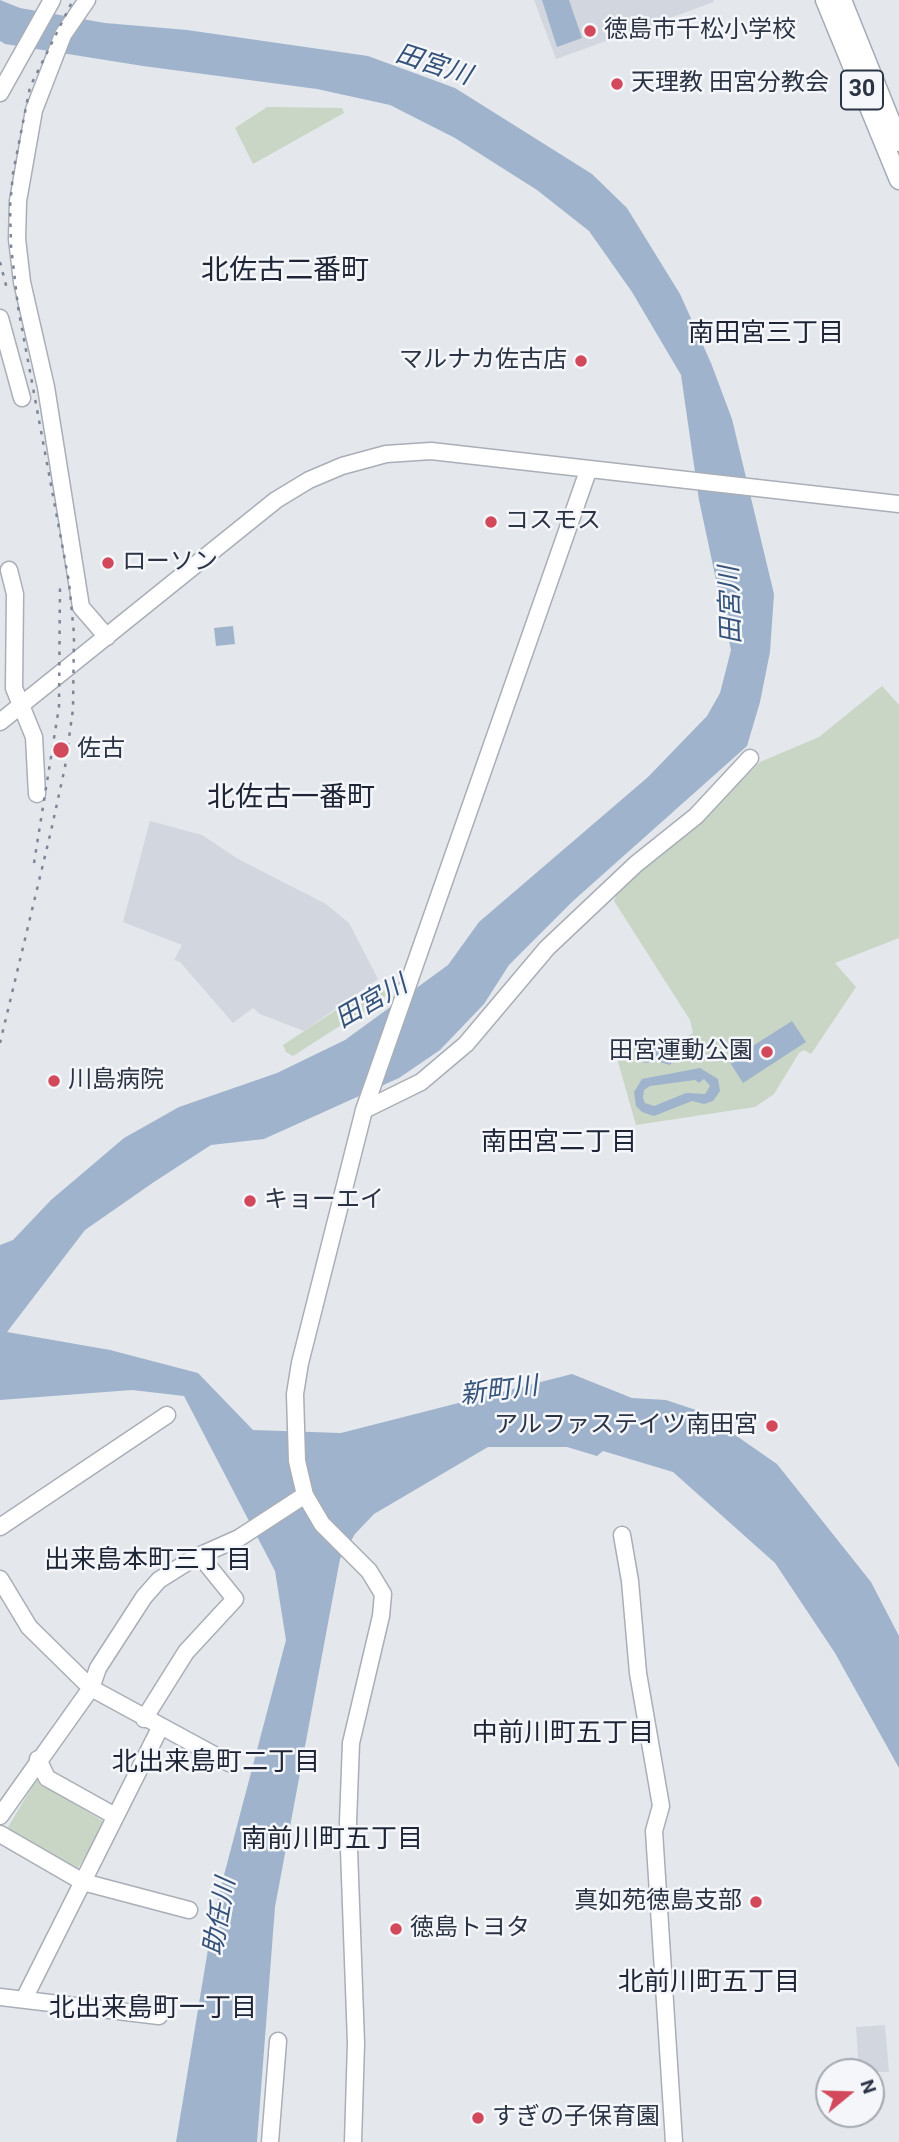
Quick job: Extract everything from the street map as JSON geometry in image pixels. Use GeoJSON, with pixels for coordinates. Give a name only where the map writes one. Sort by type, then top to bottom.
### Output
{"type":"FeatureCollection","features":[{"type":"Feature","properties":{"kind":"main road","name":"30"},"geometry":{"type":"LineString","coordinates":[[825,0],[899,180]]}},
{"type":"Feature","properties":{"kind":"main road","name":"30"},"geometry":{"type":"LineString","coordinates":[[842,0],[899,142]]}},
{"type":"Feature","properties":{"kind":"street"},"geometry":{"type":"LineString","coordinates":[[86,0],[51,63],[25,148],[18,201],[18,239],[22,282],[46,387],[81,607],[107,637]]}},
{"type":"Feature","properties":{"kind":"street"},"geometry":{"type":"LineString","coordinates":[[0,93],[49,4]]}},
{"type":"Feature","properties":{"kind":"street"},"geometry":{"type":"LineString","coordinates":[[0,318],[22,398]]}},
{"type":"Feature","properties":{"kind":"street"},"geometry":{"type":"LineString","coordinates":[[0,722],[276,500],[309,480],[342,466],[386,454],[431,451],[588,471],[899,504]]}},
{"type":"Feature","properties":{"kind":"street"},"geometry":{"type":"LineString","coordinates":[[353,2142],[356,2043],[348,1822],[351,1743],[381,1616],[383,1594],[369,1572],[323,1524],[305,1495],[297,1461],[294,1425],[300,1363],[367,1103],[588,471]]}},
{"type":"Feature","properties":{"kind":"street"},"geometry":{"type":"LineString","coordinates":[[9,570],[15,594],[14,688],[34,737],[37,794]]}},
{"type":"Feature","properties":{"kind":"street"},"geometry":{"type":"LineString","coordinates":[[367,1103],[427,1078],[466,1044],[547,948],[636,864],[696,816],[750,758]]}},
{"type":"Feature","properties":{"kind":"street"},"geometry":{"type":"LineString","coordinates":[[0,1527],[167,1415]]}},
{"type":"Feature","properties":{"kind":"street"},"geometry":{"type":"LineString","coordinates":[[0,1816],[37,1759],[91,1688],[98,1668],[144,1597],[159,1580],[305,1495]]}},
{"type":"Feature","properties":{"kind":"street"},"geometry":{"type":"LineString","coordinates":[[622,1535],[630,1581],[638,1673],[660,1806],[654,1831],[674,2142]]}},
{"type":"Feature","properties":{"kind":"street"},"geometry":{"type":"LineString","coordinates":[[144,1719],[186,1652],[235,1599],[201,1557]]}},
{"type":"Feature","properties":{"kind":"street"},"geometry":{"type":"LineString","coordinates":[[0,1579],[29,1627],[91,1688],[160,1728],[229,1763]]}},
{"type":"Feature","properties":{"kind":"street"},"geometry":{"type":"LineString","coordinates":[[24,1998],[160,1728]]}},
{"type":"Feature","properties":{"kind":"street"},"geometry":{"type":"LineString","coordinates":[[37,1759],[47,1778],[115,1816]]}},
{"type":"Feature","properties":{"kind":"street"},"geometry":{"type":"LineString","coordinates":[[0,1834],[83,1882],[189,1910]]}},
{"type":"Feature","properties":{"kind":"street"},"geometry":{"type":"LineString","coordinates":[[0,1997],[159,2016]]}},
{"type":"Feature","properties":{"kind":"street"},"geometry":{"type":"LineString","coordinates":[[271,2142],[278,2041]]}},
{"type":"Feature","properties":{"kind":"shaded area","name":"徳島市千松小学校"},"geometry":{"type":"Polygon","coordinates":[[[534,0],[713,0],[714,2],[556,59],[534,0]]]}},
{"type":"Feature","properties":{"kind":"shaded area"},"geometry":{"type":"Polygon","coordinates":[[[150,821],[202,835],[238,859],[326,904],[349,923],[378,979],[304,1031],[260,1014],[253,1008],[233,1023],[180,962],[174,960],[182,945],[123,922],[150,821]]]}},
{"type":"Feature","properties":{"kind":"shaded area"},"geometry":{"type":"Polygon","coordinates":[[[885,2025],[889,2072],[885,2072],[885,2058],[858,2058],[856,2027],[885,2025]]]}},
{"type":"Feature","properties":{"kind":"green space"},"geometry":{"type":"Polygon","coordinates":[[[267,107],[342,108],[344,113],[253,164],[235,128],[267,107]]]}},
{"type":"Feature","properties":{"kind":"green space","name":"田宮運動公園"},"geometry":{"type":"Polygon","coordinates":[[[882,686],[899,705],[899,938],[835,963],[856,987],[811,1054],[804,1050],[799,1053],[774,1094],[755,1107],[636,1125],[617,1052],[621,1046],[684,1039],[693,1033],[690,1020],[614,901],[619,889],[701,822],[760,762],[819,737],[882,686]]]}},
{"type":"Feature","properties":{"kind":"green space"},"geometry":{"type":"Polygon","coordinates":[[[377,983],[387,994],[375,1008],[360,1013],[293,1056],[286,1052],[283,1045],[377,983]]]}},
{"type":"Feature","properties":{"kind":"green space"},"geometry":{"type":"Polygon","coordinates":[[[36,1780],[106,1823],[76,1871],[7,1829],[36,1780]]]}},
{"type":"Feature","properties":{"kind":"water"},"geometry":{"type":"Polygon","coordinates":[[[0,0],[20,8],[105,23],[187,30],[368,56],[455,88],[592,174],[627,208],[680,294],[711,363],[732,419],[774,594],[770,652],[760,702],[747,746],[573,901],[509,965],[484,1004],[440,1050],[399,1078],[264,1139],[211,1145],[154,1182],[85,1230],[7,1332],[110,1350],[198,1373],[253,1430],[341,1433],[572,1374],[632,1398],[666,1400],[702,1412],[777,1464],[871,1582],[899,1636],[899,1768],[835,1653],[775,1563],[673,1472],[603,1451],[597,1456],[567,1447],[488,1447],[374,1514],[355,1534],[340,1559],[275,1907],[257,2142],[176,2142],[214,1913],[286,1640],[275,1571],[184,1396],[132,1390],[0,1400],[0,1245],[13,1240],[51,1200],[124,1138],[179,1107],[277,1073],[345,1040],[448,965],[479,922],[648,777],[707,716],[720,693],[731,650],[699,500],[681,375],[632,292],[589,231],[537,190],[455,138],[390,105],[317,89],[5,44],[0,41],[0,0]]]}},
{"type":"Feature","properties":{"kind":"water"},"geometry":{"type":"Polygon","coordinates":[[[542,0],[569,0],[582,38],[557,47],[542,0]]]}},
{"type":"Feature","properties":{"kind":"water"},"geometry":{"type":"Polygon","coordinates":[[[233,626],[235,644],[216,646],[214,628],[233,626]]]}},
{"type":"Feature","properties":{"kind":"water","name":"田宮運動公園"},"geometry":{"type":"Polygon","coordinates":[[[792,1021],[806,1042],[743,1083],[729,1061],[792,1021]]]}},
{"type":"Feature","properties":{"kind":"water"},"geometry":{"type":"Polygon","coordinates":[[[671,1047],[677,1057],[670,1065],[656,1061],[645,1063],[639,1059],[644,1049],[671,1047]]]}},
{"type":"Feature","properties":{"kind":"water"},"geometry":{"type":"Polygon","coordinates":[[[700,1068],[718,1079],[720,1091],[713,1101],[704,1104],[692,1101],[654,1116],[642,1112],[636,1106],[634,1092],[642,1079],[700,1068]],[[704,1079],[699,1083],[695,1080],[650,1086],[644,1090],[643,1098],[645,1103],[654,1106],[686,1093],[705,1094],[710,1086],[704,1079]]]}},
{"type":"Feature","properties":{"kind":"railway"},"geometry":{"type":"LineString","coordinates":[[0,1043],[65,767],[73,709],[74,634],[69,582],[18,307],[11,246],[10,207],[13,173],[30,87],[73,0]]}},
{"type":"Feature","properties":{"kind":"railway"},"geometry":{"type":"LineString","coordinates":[[0,262],[7,289]]}},
{"type":"Feature","properties":{"kind":"railway"},"geometry":{"type":"LineString","coordinates":[[34,863],[59,707],[60,585]]}},
{"type":"Feature","properties":{"kind":"place","name":"徳島市千松小学校"},"geometry":{"type":"Point","coordinates":[590,31]}},
{"type":"Feature","properties":{"kind":"place","name":"天理教 田宮分教会"},"geometry":{"type":"Point","coordinates":[617,84]}},
{"type":"Feature","properties":{"kind":"place","name":"マルナカ佐古店"},"geometry":{"type":"Point","coordinates":[581,361]}},
{"type":"Feature","properties":{"kind":"place","name":"コスモス"},"geometry":{"type":"Point","coordinates":[491,522]}},
{"type":"Feature","properties":{"kind":"place","name":"ローソン"},"geometry":{"type":"Point","coordinates":[108,563]}},
{"type":"Feature","properties":{"kind":"place","name":"佐古"},"geometry":{"type":"Point","coordinates":[61,750]}},
{"type":"Feature","properties":{"kind":"place","name":"田宮運動公園"},"geometry":{"type":"Point","coordinates":[767,1052]}},
{"type":"Feature","properties":{"kind":"place","name":"川島病院"},"geometry":{"type":"Point","coordinates":[54,1081]}},
{"type":"Feature","properties":{"kind":"place","name":"キョーエイ"},"geometry":{"type":"Point","coordinates":[250,1201]}},
{"type":"Feature","properties":{"kind":"place","name":"アルファステイツ南田宮"},"geometry":{"type":"Point","coordinates":[772,1426]}},
{"type":"Feature","properties":{"kind":"place","name":"真如苑徳島支部"},"geometry":{"type":"Point","coordinates":[756,1902]}},
{"type":"Feature","properties":{"kind":"place","name":"徳島トヨタ"},"geometry":{"type":"Point","coordinates":[396,1929]}},
{"type":"Feature","properties":{"kind":"place","name":"すぎの子保育園"},"geometry":{"type":"Point","coordinates":[478,2118]}},
{"type":"Feature","properties":{"kind":"district","name":"北佐古二番町"},"geometry":{"type":"Point","coordinates":[285,272]}},
{"type":"Feature","properties":{"kind":"district","name":"南田宮三丁目"},"geometry":{"type":"Point","coordinates":[766,334]}},
{"type":"Feature","properties":{"kind":"district","name":"北佐古一番町"},"geometry":{"type":"Point","coordinates":[291,799]}},
{"type":"Feature","properties":{"kind":"district","name":"南田宮二丁目"},"geometry":{"type":"Point","coordinates":[559,1143]}},
{"type":"Feature","properties":{"kind":"district","name":"出来島本町三丁目"},"geometry":{"type":"Point","coordinates":[148,1561]}},
{"type":"Feature","properties":{"kind":"district","name":"中前川町五丁目"},"geometry":{"type":"Point","coordinates":[563,1734]}},
{"type":"Feature","properties":{"kind":"district","name":"北出来島町二丁目"},"geometry":{"type":"Point","coordinates":[216,1763]}},
{"type":"Feature","properties":{"kind":"district","name":"南前川町五丁目"},"geometry":{"type":"Point","coordinates":[332,1840]}},
{"type":"Feature","properties":{"kind":"district","name":"北前川町五丁目"},"geometry":{"type":"Point","coordinates":[709,1983]}},
{"type":"Feature","properties":{"kind":"district","name":"北出来島町一丁目"},"geometry":{"type":"Point","coordinates":[153,2009]}},
{"type":"Feature","properties":{"kind":"water label","name":"田宮川"},"geometry":{"type":"Point","coordinates":[433,66]}},
{"type":"Feature","properties":{"kind":"water label","name":"田宮川"},"geometry":{"type":"Point","coordinates":[732,605]}},
{"type":"Feature","properties":{"kind":"water label","name":"田宮川"},"geometry":{"type":"Point","coordinates":[372,1003]}},
{"type":"Feature","properties":{"kind":"water label","name":"新町川"},"geometry":{"type":"Point","coordinates":[499,1392]}},
{"type":"Feature","properties":{"kind":"water label","name":"助任川"},"geometry":{"type":"Point","coordinates":[221,1917]}}]}
